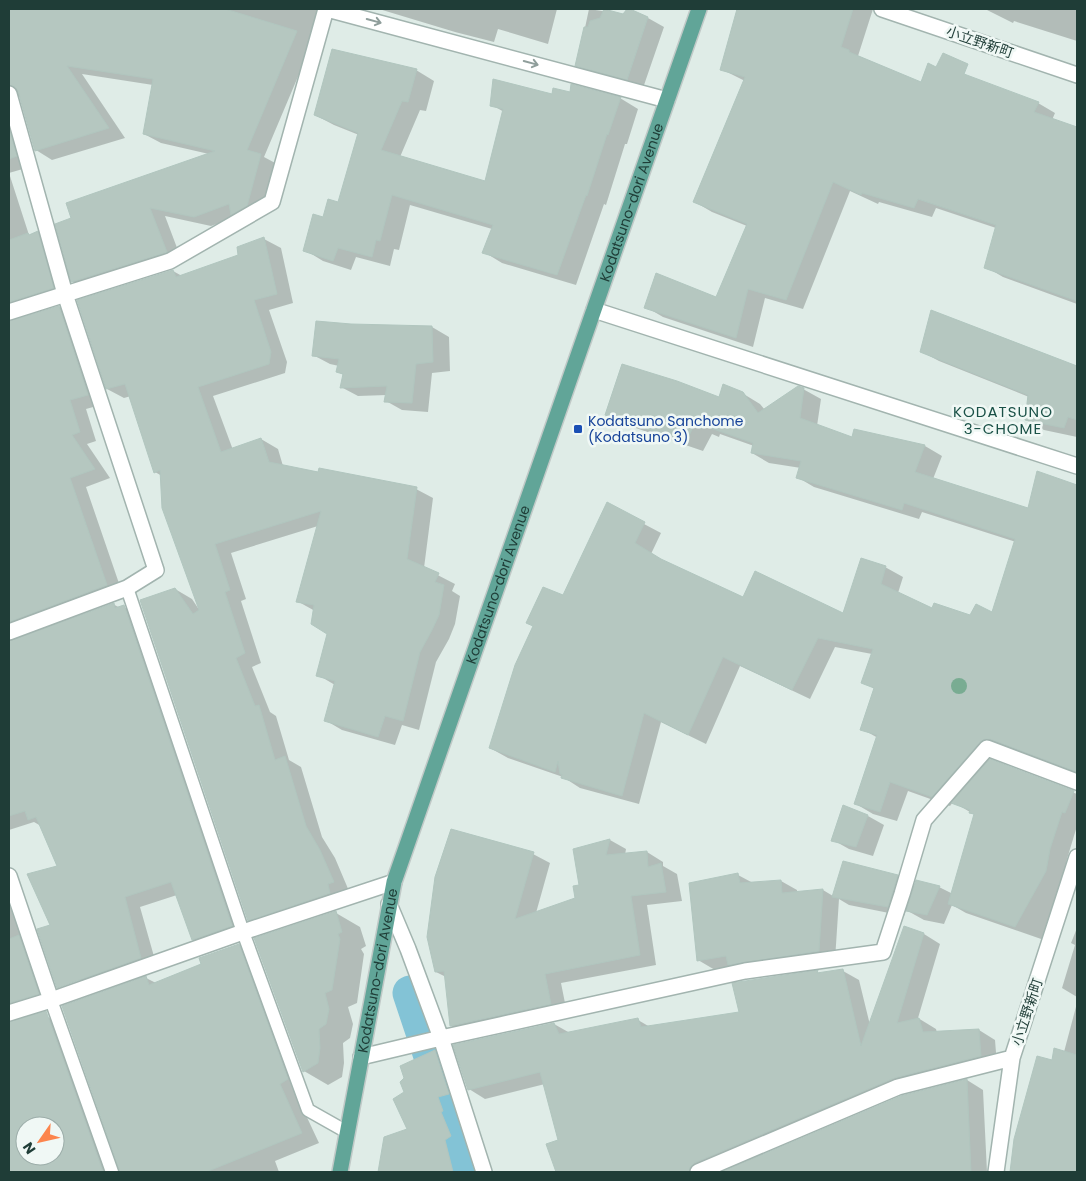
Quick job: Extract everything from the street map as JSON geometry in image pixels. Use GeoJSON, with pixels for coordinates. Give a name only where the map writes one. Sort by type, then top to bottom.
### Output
{"type":"FeatureCollection","features":[{"type":"Feature","properties":{"kind":"main road","name":"Kodatsuno-dori Avenue"},"geometry":{"type":"LineString","coordinates":[[340,1172],[394,882],[699,9]]}},
{"type":"Feature","properties":{"kind":"street"},"geometry":{"type":"LineString","coordinates":[[9,312],[170,261],[272,202],[326,9],[667,100]]}},
{"type":"Feature","properties":{"kind":"street","name":"小立野新町"},"geometry":{"type":"LineString","coordinates":[[882,9],[1077,75]]}},
{"type":"Feature","properties":{"kind":"street"},"geometry":{"type":"LineString","coordinates":[[9,94],[64,294],[156,570],[127,588],[9,632]]}},
{"type":"Feature","properties":{"kind":"street"},"geometry":{"type":"LineString","coordinates":[[594,310],[1077,466]]}},
{"type":"Feature","properties":{"kind":"street"},"geometry":{"type":"LineString","coordinates":[[361,1057],[745,972],[883,952],[924,820],[987,748],[1077,782]]}},
{"type":"Feature","properties":{"kind":"street","name":"小立野新町"},"geometry":{"type":"LineString","coordinates":[[996,1172],[1012,1058],[1077,857]]}},
{"type":"Feature","properties":{"kind":"street"},"geometry":{"type":"LineString","coordinates":[[9,876],[52,1000]]}},
{"type":"Feature","properties":{"kind":"street"},"geometry":{"type":"LineString","coordinates":[[9,1013],[52,1000],[243,932],[394,882]]}},
{"type":"Feature","properties":{"kind":"street"},"geometry":{"type":"LineString","coordinates":[[389,904],[441,1038],[484,1172]]}},
{"type":"Feature","properties":{"kind":"street"},"geometry":{"type":"LineString","coordinates":[[698,1172],[898,1088],[1012,1058]]}},
{"type":"Feature","properties":{"kind":"lane"},"geometry":{"type":"LineString","coordinates":[[127,588],[243,932],[308,1110],[347,1132]]}},
{"type":"Feature","properties":{"kind":"lane"},"geometry":{"type":"LineString","coordinates":[[52,1000],[112,1172]]}},
{"type":"Feature","properties":{"kind":"building"},"geometry":{"type":"Polygon","coordinates":[[[9,9],[225,9],[297,31],[247,150],[261,154],[247,206],[231,215],[229,204],[194,217],[150,208],[167,252],[71,282],[55,224],[71,218],[66,203],[215,151],[143,134],[153,79],[67,66],[109,128],[35,151],[18,91],[15,87],[9,85],[9,9]]]}},
{"type":"Feature","properties":{"kind":"building"},"geometry":{"type":"Polygon","coordinates":[[[604,9],[623,14],[627,9],[630,9],[648,17],[627,80],[575,66],[584,27],[588,27],[590,21],[600,18],[604,9]]]}},
{"type":"Feature","properties":{"kind":"building"},"geometry":{"type":"Polygon","coordinates":[[[737,9],[853,9],[841,47],[849,50],[849,52],[921,82],[928,63],[936,67],[943,53],[968,64],[964,74],[1039,102],[1034,112],[1077,127],[1077,301],[984,268],[996,225],[918,199],[914,208],[862,193],[861,195],[833,182],[786,300],[748,289],[736,338],[644,308],[656,273],[716,297],[747,224],[693,202],[745,77],[720,70],[737,9]]]}},
{"type":"Feature","properties":{"kind":"building"},"geometry":{"type":"Polygon","coordinates":[[[332,49],[417,69],[408,102],[402,101],[381,150],[485,181],[503,109],[490,106],[493,79],[552,94],[553,88],[570,92],[571,84],[621,97],[587,196],[557,275],[482,253],[493,225],[392,195],[380,241],[376,240],[372,257],[338,248],[333,261],[303,251],[313,214],[323,217],[328,199],[338,202],[358,133],[314,115],[332,49]]]}},
{"type":"Feature","properties":{"kind":"building"},"geometry":{"type":"Polygon","coordinates":[[[9,128],[17,156],[9,159],[9,128]]]}},
{"type":"Feature","properties":{"kind":"building"},"geometry":{"type":"Polygon","coordinates":[[[38,231],[54,288],[9,302],[9,240],[38,231]]]}},
{"type":"Feature","properties":{"kind":"building"},"geometry":{"type":"Polygon","coordinates":[[[264,237],[277,294],[254,300],[271,352],[269,364],[198,387],[221,452],[261,438],[269,462],[318,472],[319,468],[417,487],[407,559],[439,573],[435,582],[444,585],[439,615],[420,652],[403,721],[385,716],[378,737],[324,721],[335,681],[316,676],[327,634],[311,624],[314,605],[296,602],[321,511],[215,544],[230,590],[225,592],[245,653],[236,658],[255,706],[259,705],[275,760],[285,756],[306,826],[320,850],[334,882],[328,884],[330,893],[248,921],[140,600],[175,588],[193,614],[199,610],[162,508],[160,470],[154,473],[125,384],[106,389],[77,300],[173,270],[176,277],[238,255],[237,247],[264,237]]]}},
{"type":"Feature","properties":{"kind":"building"},"geometry":{"type":"Polygon","coordinates":[[[59,306],[88,395],[70,400],[80,432],[72,435],[95,469],[70,478],[107,585],[9,622],[9,321],[59,306]]]}},
{"type":"Feature","properties":{"kind":"building"},"geometry":{"type":"Polygon","coordinates":[[[931,310],[1077,366],[1077,420],[1068,417],[1064,428],[1025,420],[1028,395],[920,352],[931,310]]]}},
{"type":"Feature","properties":{"kind":"building"},"geometry":{"type":"Polygon","coordinates":[[[316,321],[432,326],[433,362],[416,364],[412,403],[384,402],[387,386],[340,388],[343,374],[336,372],[339,359],[312,356],[316,321]]]}},
{"type":"Feature","properties":{"kind":"building"},"geometry":{"type":"Polygon","coordinates":[[[622,364],[677,381],[719,397],[723,384],[743,392],[758,413],[798,386],[804,388],[800,418],[852,437],[854,429],[925,445],[915,472],[1028,508],[1037,471],[1077,485],[1077,772],[990,739],[985,739],[980,742],[932,797],[890,782],[880,812],[854,804],[877,735],[860,730],[874,688],[861,683],[873,649],[818,638],[792,690],[723,657],[688,735],[644,713],[622,796],[561,778],[562,774],[560,774],[558,761],[555,772],[489,748],[515,665],[533,626],[526,623],[543,587],[563,595],[607,502],[645,522],[635,543],[661,559],[743,597],[755,571],[843,613],[861,558],[886,566],[881,584],[932,608],[934,603],[970,615],[976,604],[992,612],[1015,539],[904,503],[902,510],[796,478],[801,461],[751,453],[753,443],[702,425],[701,429],[694,425],[686,442],[605,415],[622,364]]]}},
{"type":"Feature","properties":{"kind":"building"},"geometry":{"type":"Polygon","coordinates":[[[114,603],[115,608],[124,605],[232,926],[192,940],[171,882],[125,897],[141,958],[57,988],[37,929],[50,925],[27,874],[57,866],[36,817],[28,820],[25,811],[9,816],[9,641],[114,603]]]}},
{"type":"Feature","properties":{"kind":"building"},"geometry":{"type":"Polygon","coordinates":[[[990,759],[1074,791],[1065,813],[1062,812],[1050,849],[1046,871],[1015,927],[948,904],[974,814],[969,813],[970,810],[951,803],[990,759]]]}},
{"type":"Feature","properties":{"kind":"building"},"geometry":{"type":"Polygon","coordinates":[[[843,805],[868,815],[856,847],[831,841],[843,805]]]}},
{"type":"Feature","properties":{"kind":"building"},"geometry":{"type":"Polygon","coordinates":[[[451,829],[534,852],[515,919],[575,898],[573,886],[579,885],[573,849],[610,839],[606,855],[647,851],[648,867],[661,863],[666,892],[631,896],[640,955],[545,974],[551,1004],[450,1026],[444,971],[435,972],[427,937],[435,877],[451,829]]]}},
{"type":"Feature","properties":{"kind":"building"},"geometry":{"type":"Polygon","coordinates":[[[843,861],[898,875],[888,907],[832,897],[843,861]]]}},
{"type":"Feature","properties":{"kind":"building"},"geometry":{"type":"Polygon","coordinates":[[[738,873],[740,883],[781,880],[782,893],[823,889],[819,951],[728,965],[726,956],[697,961],[689,883],[738,873]]]}},
{"type":"Feature","properties":{"kind":"building"},"geometry":{"type":"Polygon","coordinates":[[[916,880],[940,886],[927,915],[906,911],[916,880]]]}},
{"type":"Feature","properties":{"kind":"building"},"geometry":{"type":"Polygon","coordinates":[[[336,911],[342,932],[338,934],[340,939],[332,990],[325,993],[329,1009],[326,1024],[319,1029],[320,1048],[318,1063],[303,1072],[254,938],[336,911]]]}},
{"type":"Feature","properties":{"kind":"building"},"geometry":{"type":"Polygon","coordinates":[[[904,926],[924,933],[897,1023],[919,1018],[923,1032],[979,1029],[981,1056],[894,1078],[694,1163],[690,1167],[689,1172],[556,1172],[546,1144],[558,1140],[540,1072],[468,1090],[453,1045],[554,1023],[559,1034],[638,1018],[641,1027],[739,1012],[732,983],[818,970],[817,973],[843,969],[861,1046],[904,926]]]}},
{"type":"Feature","properties":{"kind":"building"},"geometry":{"type":"Polygon","coordinates":[[[19,935],[39,994],[9,1003],[9,939],[19,935]]]}},
{"type":"Feature","properties":{"kind":"building"},"geometry":{"type":"Polygon","coordinates":[[[239,944],[288,1079],[280,1084],[302,1133],[206,1172],[120,1172],[62,1006],[146,976],[149,985],[201,964],[199,958],[239,944]]]}},
{"type":"Feature","properties":{"kind":"building"},"geometry":{"type":"Polygon","coordinates":[[[46,1011],[103,1172],[9,1172],[9,1022],[46,1011]]]}},
{"type":"Feature","properties":{"kind":"building"},"geometry":{"type":"Polygon","coordinates":[[[1054,1048],[1077,1055],[1077,1172],[1010,1172],[1014,1139],[1037,1056],[1052,1060],[1054,1048]]]}},
{"type":"Feature","properties":{"kind":"building"},"geometry":{"type":"Polygon","coordinates":[[[435,1050],[449,1094],[438,1097],[443,1111],[441,1112],[451,1136],[445,1140],[453,1172],[378,1172],[384,1137],[407,1129],[393,1099],[404,1092],[400,1082],[404,1078],[400,1066],[435,1050]]]}},
{"type":"Feature","properties":{"kind":"building"},"geometry":{"type":"Polygon","coordinates":[[[967,1079],[971,1172],[721,1172],[901,1096],[967,1079]]]}},
{"type":"Feature","properties":{"kind":"waterway"},"geometry":{"type":"LineString","coordinates":[[410,993],[423,1032]]}},
{"type":"Feature","properties":{"kind":"waterway"},"geometry":{"type":"LineString","coordinates":[[429,1050],[469,1172]]}},
{"type":"Feature","properties":{"kind":"place","name":"Kodatsuno Sanchome (Kodatsuno 3)"},"geometry":{"type":"Point","coordinates":[578,429]}},
{"type":"Feature","properties":{"kind":"district","name":"KODATSUNO 3-CHOME"},"geometry":{"type":"Point","coordinates":[1003,420]}}]}
